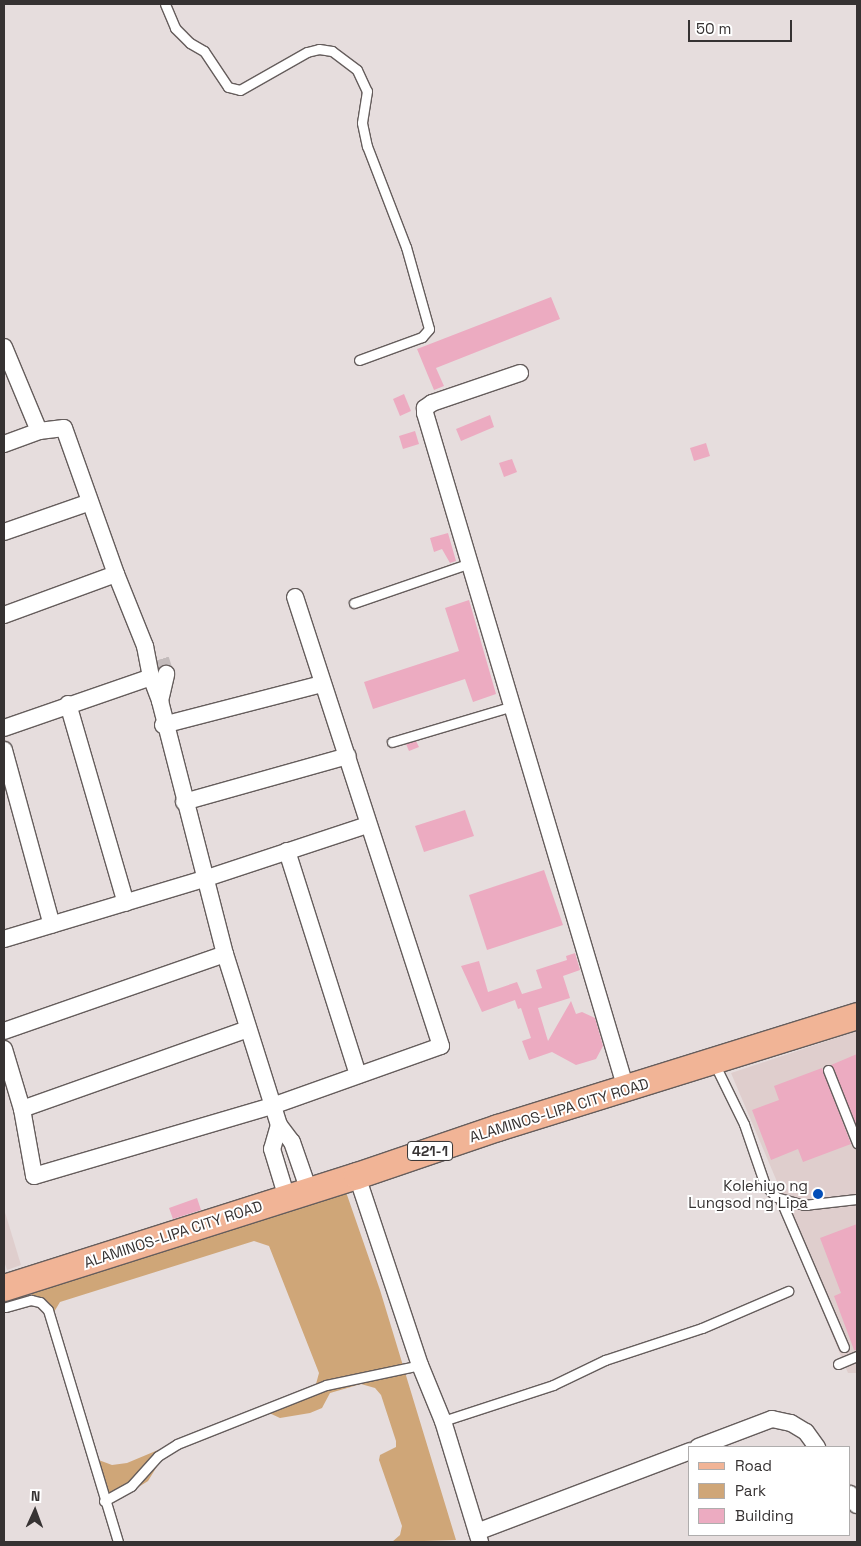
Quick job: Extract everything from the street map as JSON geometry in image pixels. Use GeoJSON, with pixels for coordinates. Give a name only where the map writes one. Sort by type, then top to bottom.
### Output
{"type":"FeatureCollection","features":[{"type":"Feature","properties":{"kind":"main road","name":"ALAMINOS-LIPA CITY ROAD"},"geometry":{"type":"LineString","coordinates":[[5,1298],[298,1195],[498,1128],[713,1063],[857,1016]]}},
{"type":"Feature","properties":{"kind":"street"},"geometry":{"type":"LineString","coordinates":[[4,347],[39,431]]}},
{"type":"Feature","properties":{"kind":"street"},"geometry":{"type":"LineString","coordinates":[[520,373],[425,408],[626,1089]]}},
{"type":"Feature","properties":{"kind":"street"},"geometry":{"type":"LineString","coordinates":[[4,444],[39,431],[64,428],[116,574],[145,646],[159,670],[160,701],[164,725],[204,879],[248,1029],[275,1105],[279,1125],[292,1142],[298,1195]]}},
{"type":"Feature","properties":{"kind":"street"},"geometry":{"type":"LineString","coordinates":[[4,532],[90,502]]}},
{"type":"Feature","properties":{"kind":"street"},"geometry":{"type":"LineString","coordinates":[[4,614],[116,574]]}},
{"type":"Feature","properties":{"kind":"street"},"geometry":{"type":"LineString","coordinates":[[4,1049],[22,1110],[34,1176],[275,1105],[441,1046],[367,825],[348,756],[322,684],[295,597]]}},
{"type":"Feature","properties":{"kind":"street"},"geometry":{"type":"LineString","coordinates":[[4,728],[159,670]]}},
{"type":"Feature","properties":{"kind":"street"},"geometry":{"type":"LineString","coordinates":[[164,725],[322,684]]}},
{"type":"Feature","properties":{"kind":"street"},"geometry":{"type":"LineString","coordinates":[[68,704],[126,904]]}},
{"type":"Feature","properties":{"kind":"street"},"geometry":{"type":"LineString","coordinates":[[4,750],[52,925]]}},
{"type":"Feature","properties":{"kind":"street"},"geometry":{"type":"LineString","coordinates":[[184,802],[348,756]]}},
{"type":"Feature","properties":{"kind":"street"},"geometry":{"type":"LineString","coordinates":[[4,939],[126,904],[367,825]]}},
{"type":"Feature","properties":{"kind":"street"},"geometry":{"type":"LineString","coordinates":[[287,851],[358,1075]]}},
{"type":"Feature","properties":{"kind":"street"},"geometry":{"type":"LineString","coordinates":[[4,1031],[225,954]]}},
{"type":"Feature","properties":{"kind":"street"},"geometry":{"type":"LineString","coordinates":[[22,1110],[248,1029]]}},
{"type":"Feature","properties":{"kind":"street"},"geometry":{"type":"LineString","coordinates":[[279,1125],[272,1149],[298,1195]]}},
{"type":"Feature","properties":{"kind":"street"},"geometry":{"type":"LineString","coordinates":[[357,1176],[420,1365],[443,1421],[478,1537],[688,1451]]}},
{"type":"Feature","properties":{"kind":"street"},"geometry":{"type":"LineString","coordinates":[[701,1446],[772,1419],[791,1424],[806,1432],[816,1446]]}},
{"type":"Feature","properties":{"kind":"lane"},"geometry":{"type":"LineString","coordinates":[[165,4],[175,28],[190,44],[204,51],[228,87],[240,90],[306,52],[319,49],[332,52],[357,70],[367,91],[362,123],[367,146],[406,247],[424,301],[429,330],[422,337],[359,360]]}},
{"type":"Feature","properties":{"kind":"lane"},"geometry":{"type":"LineString","coordinates":[[354,603],[470,563]]}},
{"type":"Feature","properties":{"kind":"lane"},"geometry":{"type":"LineString","coordinates":[[392,742],[513,706]]}},
{"type":"Feature","properties":{"kind":"lane"},"geometry":{"type":"LineString","coordinates":[[713,1063],[744,1124],[765,1185],[781,1201],[844,1347]]}},
{"type":"Feature","properties":{"kind":"lane"},"geometry":{"type":"LineString","coordinates":[[828,1070],[857,1143]]}},
{"type":"Feature","properties":{"kind":"lane"},"geometry":{"type":"LineString","coordinates":[[781,1201],[804,1205],[857,1199]]}},
{"type":"Feature","properties":{"kind":"lane"},"geometry":{"type":"LineString","coordinates":[[443,1421],[553,1385],[604,1360],[702,1328],[788,1291]]}},
{"type":"Feature","properties":{"kind":"lane"},"geometry":{"type":"LineString","coordinates":[[5,1298],[40,1302],[48,1310],[104,1501],[118,1542]]}},
{"type":"Feature","properties":{"kind":"lane"},"geometry":{"type":"LineString","coordinates":[[838,1364],[857,1356]]}},
{"type":"Feature","properties":{"kind":"lane"},"geometry":{"type":"LineString","coordinates":[[104,1501],[131,1486],[158,1456],[177,1444],[326,1385],[420,1365]]}},
{"type":"Feature","properties":{"kind":"shaded area","name":"Kolehiyo ng Lungsod ng Lipa"},"geometry":{"type":"Polygon","coordinates":[[[857,1031],[857,1373],[848,1373],[778,1205],[778,1184],[731,1073],[857,1031]]]}},
{"type":"Feature","properties":{"kind":"shaded area"},"geometry":{"type":"Polygon","coordinates":[[[4,1209],[21,1265],[7,1270],[4,1261],[4,1209]]]}},
{"type":"Feature","properties":{"kind":"green space"},"geometry":{"type":"Polygon","coordinates":[[[346,1192],[380,1290],[456,1540],[392,1542],[400,1535],[402,1526],[379,1460],[380,1455],[396,1447],[396,1441],[381,1395],[375,1388],[361,1384],[330,1393],[322,1408],[310,1413],[280,1418],[267,1412],[172,1451],[161,1460],[148,1481],[113,1503],[96,1459],[112,1465],[127,1463],[316,1384],[319,1373],[269,1246],[254,1241],[60,1302],[54,1312],[50,1304],[44,1299],[33,1298],[31,1293],[346,1192]]]}},
{"type":"Feature","properties":{"kind":"building"},"geometry":{"type":"Polygon","coordinates":[[[551,297],[560,319],[436,368],[444,386],[434,390],[417,349],[551,297]]]}},
{"type":"Feature","properties":{"kind":"building"},"geometry":{"type":"Polygon","coordinates":[[[404,394],[411,411],[400,416],[393,399],[404,394]]]}},
{"type":"Feature","properties":{"kind":"building"},"geometry":{"type":"Polygon","coordinates":[[[490,415],[494,427],[461,441],[456,429],[490,415]]]}},
{"type":"Feature","properties":{"kind":"building"},"geometry":{"type":"Polygon","coordinates":[[[415,431],[419,444],[403,449],[399,436],[415,431]]]}},
{"type":"Feature","properties":{"kind":"building"},"geometry":{"type":"Polygon","coordinates":[[[706,443],[710,456],[694,461],[690,448],[706,443]]]}},
{"type":"Feature","properties":{"kind":"building"},"geometry":{"type":"Polygon","coordinates":[[[512,459],[517,472],[504,477],[499,463],[512,459]]]}},
{"type":"Feature","properties":{"kind":"building"},"geometry":{"type":"Polygon","coordinates":[[[448,533],[456,561],[450,563],[442,549],[434,552],[430,538],[448,533]]]}},
{"type":"Feature","properties":{"kind":"building"},"geometry":{"type":"Polygon","coordinates":[[[469,600],[496,694],[473,702],[465,679],[373,709],[364,682],[459,651],[445,608],[469,600]]]}},
{"type":"Feature","properties":{"kind":"building"},"geometry":{"type":"Polygon","coordinates":[[[416,741],[419,747],[409,751],[406,744],[416,741]]]}},
{"type":"Feature","properties":{"kind":"building"},"geometry":{"type":"Polygon","coordinates":[[[465,810],[474,836],[424,852],[415,826],[465,810]]]}},
{"type":"Feature","properties":{"kind":"building"},"geometry":{"type":"Polygon","coordinates":[[[544,870],[563,925],[487,950],[469,895],[544,870]]]}},
{"type":"Feature","properties":{"kind":"building"},"geometry":{"type":"Polygon","coordinates":[[[575,953],[580,970],[563,976],[570,998],[538,1008],[548,1041],[571,1001],[576,1014],[582,1012],[595,1018],[603,1046],[596,1059],[576,1065],[552,1052],[529,1060],[522,1041],[531,1038],[521,1008],[518,1009],[515,1000],[482,1012],[461,966],[479,961],[488,992],[517,982],[522,994],[542,988],[536,970],[567,960],[566,956],[575,953]]]}},
{"type":"Feature","properties":{"kind":"building"},"geometry":{"type":"Polygon","coordinates":[[[857,1054],[857,1127],[831,1065],[857,1054]]]}},
{"type":"Feature","properties":{"kind":"building"},"geometry":{"type":"Polygon","coordinates":[[[822,1068],[851,1144],[803,1162],[798,1149],[771,1160],[752,1110],[779,1100],[774,1086],[822,1068]]]}},
{"type":"Feature","properties":{"kind":"building"},"geometry":{"type":"Polygon","coordinates":[[[197,1198],[201,1210],[173,1219],[169,1208],[197,1198]]]}},
{"type":"Feature","properties":{"kind":"building"},"geometry":{"type":"Polygon","coordinates":[[[857,1224],[857,1350],[854,1350],[834,1296],[841,1293],[820,1238],[857,1224]]]}},
{"type":"Feature","properties":{"kind":"tunnel"},"geometry":{"type":"LineString","coordinates":[[161,659],[166,674]]}},
{"type":"Feature","properties":{"kind":"place","name":"Kolehiyo ng Lungsod ng Lipa"},"geometry":{"type":"Point","coordinates":[818,1194]}}]}
